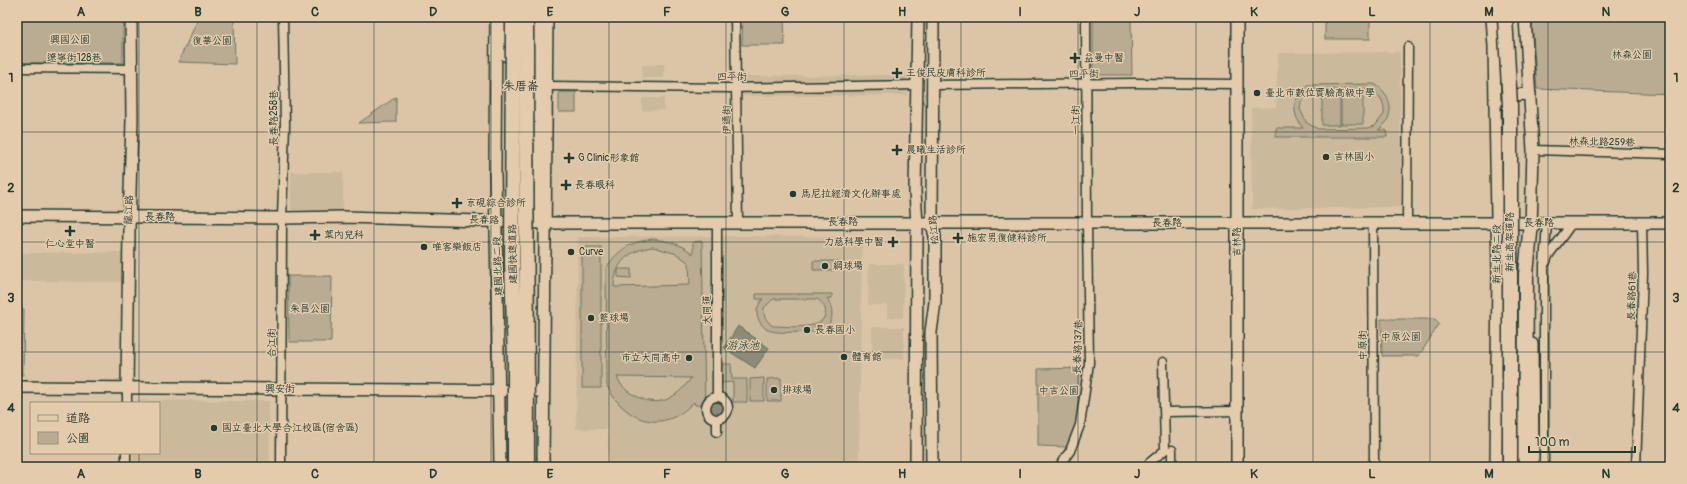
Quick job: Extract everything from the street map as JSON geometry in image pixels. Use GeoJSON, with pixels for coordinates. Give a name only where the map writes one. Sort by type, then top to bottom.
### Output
{"type":"FeatureCollection","features":[{"type":"Feature","properties":{"kind":"highway"},"geometry":{"type":"LineString","coordinates":[[505,17],[507,225],[512,262]]}},
{"type":"Feature","properties":{"kind":"highway","name":"建國快速道路"},"geometry":{"type":"LineString","coordinates":[[513,17],[512,262],[515,363],[515,467]]}},
{"type":"Feature","properties":{"kind":"highway","name":"建國快速道路"},"geometry":{"type":"LineString","coordinates":[[526,17],[527,467]]}},
{"type":"Feature","properties":{"kind":"highway"},"geometry":{"type":"LineString","coordinates":[[536,17],[536,205],[545,223]]}},
{"type":"Feature","properties":{"kind":"highway","name":"新生高架道路"},"geometry":{"type":"LineString","coordinates":[[1505,17],[1511,100],[1510,467]]}},
{"type":"Feature","properties":{"kind":"highway","name":"新生高架道路"},"geometry":{"type":"LineString","coordinates":[[1514,17],[1518,67],[1519,467]]}},
{"type":"Feature","properties":{"kind":"highway"},"geometry":{"type":"LineString","coordinates":[[1502,467],[1504,178],[1511,100]]}},
{"type":"Feature","properties":{"kind":"highway"},"geometry":{"type":"LineString","coordinates":[[1523,467],[1526,435],[1526,274],[1531,223]]}},
{"type":"Feature","properties":{"kind":"street","name":"龍江路"},"geometry":{"type":"LineString","coordinates":[[127,402],[132,69],[131,17]]}},
{"type":"Feature","properties":{"kind":"street","name":"長春路258巷"},"geometry":{"type":"LineString","coordinates":[[282,218],[285,131],[283,17]]}},
{"type":"Feature","properties":{"kind":"street","name":"建國北路二段"},"geometry":{"type":"LineString","coordinates":[[496,17],[496,221],[500,390],[500,467]]}},
{"type":"Feature","properties":{"kind":"street"},"geometry":{"type":"LineString","coordinates":[[543,467],[548,17]]}},
{"type":"Feature","properties":{"kind":"street","name":"伊通街"},"geometry":{"type":"LineString","coordinates":[[735,17],[738,222]]}},
{"type":"Feature","properties":{"kind":"street","name":"松江路"},"geometry":{"type":"LineString","coordinates":[[916,467],[917,224],[915,208],[918,17]]}},
{"type":"Feature","properties":{"kind":"street","name":"松江路"},"geometry":{"type":"LineString","coordinates":[[932,467],[931,332],[935,302],[935,236],[932,224],[933,17]]}},
{"type":"Feature","properties":{"kind":"street","name":"一江街"},"geometry":{"type":"LineString","coordinates":[[1086,17],[1087,222]]}},
{"type":"Feature","properties":{"kind":"street","name":"吉林路"},"geometry":{"type":"LineString","coordinates":[[1237,17],[1237,467]]}},
{"type":"Feature","properties":{"kind":"street","name":"新生北路二段"},"geometry":{"type":"LineString","coordinates":[[1492,17],[1494,47],[1498,273],[1496,467]]}},
{"type":"Feature","properties":{"kind":"street"},"geometry":{"type":"LineString","coordinates":[[1525,17],[1533,150],[1531,223],[1533,467]]}},
{"type":"Feature","properties":{"kind":"street"},"geometry":{"type":"LineString","coordinates":[[1407,223],[1408,47]]}},
{"type":"Feature","properties":{"kind":"street","name":"遼寧街128巷"},"geometry":{"type":"LineString","coordinates":[[17,68],[132,69]]}},
{"type":"Feature","properties":{"kind":"street","name":"四平街"},"geometry":{"type":"LineString","coordinates":[[932,85],[1237,84]]}},
{"type":"Feature","properties":{"kind":"street","name":"四平街"},"geometry":{"type":"LineString","coordinates":[[547,86],[736,88],[917,85]]}},
{"type":"Feature","properties":{"kind":"street"},"geometry":{"type":"LineString","coordinates":[[1496,144],[1504,136],[1503,105],[1511,100],[1530,94]]}},
{"type":"Feature","properties":{"kind":"street","name":"林森北路259巷"},"geometry":{"type":"LineString","coordinates":[[1533,150],[1670,154]]}},
{"type":"Feature","properties":{"kind":"street","name":"長春路"},"geometry":{"type":"LineString","coordinates":[[17,216],[345,217],[545,223],[1670,223]]}},
{"type":"Feature","properties":{"kind":"street","name":"合江街"},"geometry":{"type":"LineString","coordinates":[[281,467],[282,218]]}},
{"type":"Feature","properties":{"kind":"street","name":"大同道"},"geometry":{"type":"LineString","coordinates":[[717,222],[717,397]]}},
{"type":"Feature","properties":{"kind":"street","name":"長春路137巷"},"geometry":{"type":"LineString","coordinates":[[1061,467],[1062,462],[1070,451],[1080,425],[1089,363],[1087,222]]}},
{"type":"Feature","properties":{"kind":"street","name":"中原街"},"geometry":{"type":"LineString","coordinates":[[1373,223],[1374,467]]}},
{"type":"Feature","properties":{"kind":"street"},"geometry":{"type":"LineString","coordinates":[[1544,467],[1544,264],[1547,223]]}},
{"type":"Feature","properties":{"kind":"street"},"geometry":{"type":"LineString","coordinates":[[1544,264],[1548,256],[1572,223]]}},
{"type":"Feature","properties":{"kind":"street","name":"長春路61巷"},"geometry":{"type":"LineString","coordinates":[[1636,467],[1643,273],[1642,223]]}},
{"type":"Feature","properties":{"kind":"street"},"geometry":{"type":"LineString","coordinates":[[1149,462],[1165,450],[1163,362]]}},
{"type":"Feature","properties":{"kind":"street","name":"興安街"},"geometry":{"type":"LineString","coordinates":[[17,387],[543,391]]}},
{"type":"Feature","properties":{"kind":"street"},"geometry":{"type":"LineString","coordinates":[[713,397],[717,397],[721,397],[727,403],[727,413],[721,419],[713,420],[707,413],[707,404],[713,397]]}},
{"type":"Feature","properties":{"kind":"street"},"geometry":{"type":"LineString","coordinates":[[1165,412],[1237,411]]}},
{"type":"Feature","properties":{"kind":"street"},"geometry":{"type":"LineString","coordinates":[[717,420],[717,432]]}},
{"type":"Feature","properties":{"kind":"street"},"geometry":{"type":"LineString","coordinates":[[1172,450],[1172,467]]}},
{"type":"Feature","properties":{"kind":"street"},"geometry":{"type":"LineString","coordinates":[[126,454],[126,467]]}},
{"type":"Feature","properties":{"kind":"shaded area","name":"吉林國小"},"geometry":{"type":"Polygon","coordinates":[[[1400,52],[1401,207],[1252,209],[1251,108],[1276,107],[1278,53],[1400,52]]]}},
{"type":"Feature","properties":{"kind":"shaded area"},"geometry":{"type":"Polygon","coordinates":[[[664,64],[664,78],[642,78],[642,65],[664,64]]]}},
{"type":"Feature","properties":{"kind":"shaded area"},"geometry":{"type":"Polygon","coordinates":[[[907,75],[907,95],[742,96],[741,76],[907,75]]]}},
{"type":"Feature","properties":{"kind":"shaded area"},"geometry":{"type":"Polygon","coordinates":[[[642,98],[664,98],[664,110],[642,111],[642,98]]]}},
{"type":"Feature","properties":{"kind":"shaded area"},"geometry":{"type":"Polygon","coordinates":[[[291,172],[343,172],[343,210],[291,210],[291,172]]]}},
{"type":"Feature","properties":{"kind":"shaded area","name":"市立大同高中"},"geometry":{"type":"Polygon","coordinates":[[[578,237],[858,237],[862,240],[859,467],[608,467],[608,429],[576,429],[578,237]]]}},
{"type":"Feature","properties":{"kind":"shaded area"},"geometry":{"type":"Polygon","coordinates":[[[124,252],[123,282],[17,281],[17,253],[124,252]]]}},
{"type":"Feature","properties":{"kind":"shaded area"},"geometry":{"type":"Polygon","coordinates":[[[869,264],[904,264],[903,318],[887,318],[887,305],[868,305],[869,264]]]}},
{"type":"Feature","properties":{"kind":"shaded area"},"geometry":{"type":"Polygon","coordinates":[[[872,327],[904,327],[904,359],[872,359],[872,327]]]}},
{"type":"Feature","properties":{"kind":"shaded area","name":"國立臺北大學合江校區(宿舍區)"},"geometry":{"type":"Polygon","coordinates":[[[135,400],[269,401],[270,467],[133,467],[133,454],[160,454],[160,402],[135,402],[135,400]]]}},
{"type":"Feature","properties":{"kind":"green space","name":"興國公園"},"geometry":{"type":"Polygon","coordinates":[[[17,17],[123,17],[123,63],[17,63],[17,17]]]}},
{"type":"Feature","properties":{"kind":"green space","name":"復華公園"},"geometry":{"type":"Polygon","coordinates":[[[199,17],[234,17],[235,64],[178,62],[199,17]]]}},
{"type":"Feature","properties":{"kind":"green space"},"geometry":{"type":"Polygon","coordinates":[[[743,17],[784,17],[785,45],[742,45],[743,17]]]}},
{"type":"Feature","properties":{"kind":"green space"},"geometry":{"type":"Polygon","coordinates":[[[1093,17],[1131,17],[1132,75],[1093,75],[1093,17]]]}},
{"type":"Feature","properties":{"kind":"green space"},"geometry":{"type":"Polygon","coordinates":[[[1325,17],[1370,17],[1370,39],[1325,39],[1325,17]]]}},
{"type":"Feature","properties":{"kind":"green space","name":"林森公園"},"geometry":{"type":"Polygon","coordinates":[[[1534,17],[1670,17],[1670,94],[1537,89],[1532,24],[1534,17]]]}},
{"type":"Feature","properties":{"kind":"green space"},"geometry":{"type":"Polygon","coordinates":[[[1374,84],[1385,93],[1390,106],[1388,119],[1378,130],[1386,130],[1387,137],[1276,137],[1276,128],[1303,128],[1296,117],[1295,106],[1298,95],[1307,85],[1374,84]],[[1310,90],[1301,102],[1300,109],[1306,122],[1318,129],[1368,128],[1375,126],[1384,114],[1383,102],[1379,96],[1369,90],[1310,90]]]}},
{"type":"Feature","properties":{"kind":"green space"},"geometry":{"type":"Polygon","coordinates":[[[559,92],[576,92],[576,112],[559,112],[559,92]]]}},
{"type":"Feature","properties":{"kind":"green space"},"geometry":{"type":"Polygon","coordinates":[[[1341,93],[1363,93],[1363,124],[1341,124],[1341,93]]]}},
{"type":"Feature","properties":{"kind":"green space"},"geometry":{"type":"Polygon","coordinates":[[[1322,94],[1340,94],[1340,125],[1322,125],[1322,94]]]}},
{"type":"Feature","properties":{"kind":"green space"},"geometry":{"type":"Polygon","coordinates":[[[396,97],[396,122],[359,123],[396,97]]]}},
{"type":"Feature","properties":{"kind":"green space"},"geometry":{"type":"Polygon","coordinates":[[[653,239],[670,242],[679,245],[693,254],[693,242],[702,241],[705,405],[695,405],[694,402],[680,414],[669,419],[658,421],[647,420],[628,412],[620,405],[607,386],[606,268],[621,251],[631,244],[653,239]],[[653,247],[630,254],[620,264],[615,278],[614,287],[690,285],[689,263],[677,254],[653,247]],[[617,377],[622,386],[630,393],[644,400],[652,401],[660,401],[674,396],[691,378],[617,377]]]}},
{"type":"Feature","properties":{"kind":"green space","name":"籃球場"},"geometry":{"type":"Polygon","coordinates":[[[582,247],[601,247],[601,388],[582,388],[582,247]]]}},
{"type":"Feature","properties":{"kind":"green space","name":"網球場"},"geometry":{"type":"Polygon","coordinates":[[[813,261],[838,261],[838,270],[813,270],[813,261]]]}},
{"type":"Feature","properties":{"kind":"green space"},"geometry":{"type":"Polygon","coordinates":[[[618,269],[631,269],[631,278],[618,277],[618,269]]]}},
{"type":"Feature","properties":{"kind":"green space","name":"朱昌公園"},"geometry":{"type":"Polygon","coordinates":[[[288,276],[332,276],[331,342],[289,342],[288,276]]]}},
{"type":"Feature","properties":{"kind":"green space"},"geometry":{"type":"Polygon","coordinates":[[[756,294],[832,294],[832,298],[827,298],[830,303],[832,318],[827,326],[818,332],[771,331],[762,325],[757,314],[759,305],[763,299],[756,299],[756,294]],[[773,299],[764,308],[765,316],[773,326],[810,326],[822,320],[825,315],[824,306],[817,299],[773,299]]]}},
{"type":"Feature","properties":{"kind":"green space"},"geometry":{"type":"Polygon","coordinates":[[[17,309],[24,309],[23,375],[17,375],[17,309]]]}},
{"type":"Feature","properties":{"kind":"green space","name":"中原公園"},"geometry":{"type":"Polygon","coordinates":[[[1381,319],[1435,319],[1439,324],[1419,356],[1382,356],[1381,319]]]}},
{"type":"Feature","properties":{"kind":"green space"},"geometry":{"type":"Polygon","coordinates":[[[721,364],[731,364],[732,379],[747,379],[747,402],[733,402],[733,382],[722,383],[721,364]]]}},
{"type":"Feature","properties":{"kind":"green space","name":"中吉公園"},"geometry":{"type":"Polygon","coordinates":[[[1084,368],[1077,424],[1067,447],[1038,446],[1038,369],[1084,368]]]}},
{"type":"Feature","properties":{"kind":"green space","name":"排球場"},"geometry":{"type":"Polygon","coordinates":[[[764,378],[764,401],[750,401],[750,379],[764,378]]]}},
{"type":"Feature","properties":{"kind":"green space","name":"排球場"},"geometry":{"type":"Polygon","coordinates":[[[781,378],[781,401],[767,401],[767,379],[781,378]]]}},
{"type":"Feature","properties":{"kind":"water","name":"游泳池"},"geometry":{"type":"Polygon","coordinates":[[[738,326],[769,348],[755,368],[724,348],[738,326]]]}},
{"type":"Feature","properties":{"kind":"water"},"geometry":{"type":"Polygon","coordinates":[[[717,402],[722,404],[724,409],[722,414],[717,416],[712,414],[710,409],[712,404],[717,402]]]}},
{"type":"Feature","properties":{"kind":"place","name":"益曼中醫"},"geometry":{"type":"Point","coordinates":[1075,58]}},
{"type":"Feature","properties":{"kind":"place","name":"王俊民皮膚科診所"},"geometry":{"type":"Point","coordinates":[897,73]}},
{"type":"Feature","properties":{"kind":"place","name":"臺北市數位實驗高級中學"},"geometry":{"type":"Point","coordinates":[1257,93]}},
{"type":"Feature","properties":{"kind":"place","name":"晨曦生活診所"},"geometry":{"type":"Point","coordinates":[897,150]}},
{"type":"Feature","properties":{"kind":"place","name":"吉林國小"},"geometry":{"type":"Point","coordinates":[1326,157]}},
{"type":"Feature","properties":{"kind":"place","name":"G Clinic形象館"},"geometry":{"type":"Point","coordinates":[569,158]}},
{"type":"Feature","properties":{"kind":"place","name":"長春眼科"},"geometry":{"type":"Point","coordinates":[566,185]}},
{"type":"Feature","properties":{"kind":"place","name":"馬尼拉經濟文化辦事處"},"geometry":{"type":"Point","coordinates":[793,194]}},
{"type":"Feature","properties":{"kind":"place","name":"京硯綜合診所"},"geometry":{"type":"Point","coordinates":[457,203]}},
{"type":"Feature","properties":{"kind":"place","name":"仁心堂中醫"},"geometry":{"type":"Point","coordinates":[70,231]}},
{"type":"Feature","properties":{"kind":"place","name":"葉內兒科"},"geometry":{"type":"Point","coordinates":[315,235]}},
{"type":"Feature","properties":{"kind":"place","name":"施宏男復健科診所"},"geometry":{"type":"Point","coordinates":[958,238]}},
{"type":"Feature","properties":{"kind":"place","name":"力慈科學中醫"},"geometry":{"type":"Point","coordinates":[893,242]}},
{"type":"Feature","properties":{"kind":"place","name":"唯客樂飯店"},"geometry":{"type":"Point","coordinates":[424,247]}},
{"type":"Feature","properties":{"kind":"place","name":"Curve"},"geometry":{"type":"Point","coordinates":[571,252]}},
{"type":"Feature","properties":{"kind":"place","name":"網球場"},"geometry":{"type":"Point","coordinates":[825,266]}},
{"type":"Feature","properties":{"kind":"place","name":"籃球場"},"geometry":{"type":"Point","coordinates":[591,318]}},
{"type":"Feature","properties":{"kind":"place","name":"長春國小"},"geometry":{"type":"Point","coordinates":[807,330]}},
{"type":"Feature","properties":{"kind":"place","name":"體育館"},"geometry":{"type":"Point","coordinates":[844,357]}},
{"type":"Feature","properties":{"kind":"place","name":"市立大同高中"},"geometry":{"type":"Point","coordinates":[689,358]}},
{"type":"Feature","properties":{"kind":"place","name":"排球場"},"geometry":{"type":"Point","coordinates":[774,390]}},
{"type":"Feature","properties":{"kind":"place","name":"國立臺北大學合江校區(宿舍區)"},"geometry":{"type":"Point","coordinates":[214,428]}},
{"type":"Feature","properties":{"kind":"district","name":"朱厝崙"},"geometry":{"type":"Point","coordinates":[521,86]}}]}
